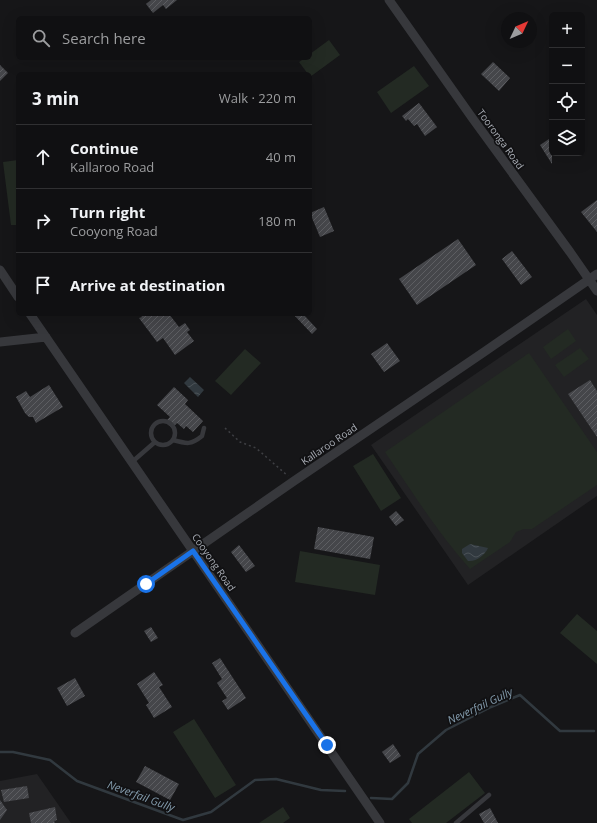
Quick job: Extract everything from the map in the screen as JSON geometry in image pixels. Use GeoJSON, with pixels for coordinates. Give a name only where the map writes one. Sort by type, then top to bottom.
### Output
{"type":"FeatureCollection","features":[{"type":"Feature","properties":{"kind":"street","name":"Tooronga Road"},"geometry":{"type":"LineString","coordinates":[[389,0],[597,291]]}},
{"type":"Feature","properties":{"kind":"street"},"geometry":{"type":"LineString","coordinates":[[0,270],[16,293]]}},
{"type":"Feature","properties":{"kind":"street","name":"Kallaroo Road"},"geometry":{"type":"LineString","coordinates":[[75,633],[597,274]]}},
{"type":"Feature","properties":{"kind":"street","name":"Cooyong Road"},"geometry":{"type":"LineString","coordinates":[[31,316],[380,823]]}},
{"type":"Feature","properties":{"kind":"street"},"geometry":{"type":"LineString","coordinates":[[0,342],[46,337]]}},
{"type":"Feature","properties":{"kind":"lane"},"geometry":{"type":"LineString","coordinates":[[162,421],[168,422],[173,426],[175,434],[173,440],[168,444],[163,445],[155,442],[151,436],[152,427],[155,424],[162,421]]}},
{"type":"Feature","properties":{"kind":"lane"},"geometry":{"type":"LineString","coordinates":[[173,440],[188,444],[202,436],[204,428]]}},
{"type":"Feature","properties":{"kind":"lane"},"geometry":{"type":"LineString","coordinates":[[132,462],[155,442]]}},
{"type":"Feature","properties":{"kind":"lane"},"geometry":{"type":"LineString","coordinates":[[456,823],[489,796]]}},
{"type":"Feature","properties":{"kind":"path"},"geometry":{"type":"LineString","coordinates":[[225,428],[240,442],[256,448],[294,481]]}},
{"type":"Feature","properties":{"kind":"shaded area"},"geometry":{"type":"Polygon","coordinates":[[[329,40],[340,55],[312,76],[312,72],[306,72],[299,62],[302,60],[312,60],[312,53],[329,40]]]}},
{"type":"Feature","properties":{"kind":"shaded area"},"geometry":{"type":"Polygon","coordinates":[[[414,66],[429,86],[391,113],[377,92],[414,66]]]}},
{"type":"Feature","properties":{"kind":"shaded area"},"geometry":{"type":"Polygon","coordinates":[[[16,160],[16,225],[11,225],[3,162],[16,160]]]}},
{"type":"Feature","properties":{"kind":"shaded area"},"geometry":{"type":"Polygon","coordinates":[[[586,299],[597,315],[597,496],[468,585],[371,445],[586,299]]]}},
{"type":"Feature","properties":{"kind":"shaded area"},"geometry":{"type":"Polygon","coordinates":[[[568,329],[576,341],[551,359],[543,347],[568,329]]]}},
{"type":"Feature","properties":{"kind":"shaded area"},"geometry":{"type":"Polygon","coordinates":[[[580,348],[589,359],[564,377],[555,365],[580,348]]]}},
{"type":"Feature","properties":{"kind":"shaded area"},"geometry":{"type":"Polygon","coordinates":[[[245,349],[261,363],[231,395],[215,381],[245,349]]]}},
{"type":"Feature","properties":{"kind":"shaded area"},"geometry":{"type":"Polygon","coordinates":[[[529,353],[597,452],[597,485],[532,529],[524,529],[516,532],[510,542],[470,569],[436,527],[385,452],[529,353]]]}},
{"type":"Feature","properties":{"kind":"shaded area"},"geometry":{"type":"Polygon","coordinates":[[[373,454],[401,498],[381,511],[353,466],[373,454]]]}},
{"type":"Feature","properties":{"kind":"shaded area"},"geometry":{"type":"Polygon","coordinates":[[[300,551],[380,565],[375,595],[295,582],[300,551]]]}},
{"type":"Feature","properties":{"kind":"shaded area"},"geometry":{"type":"Polygon","coordinates":[[[577,614],[597,631],[597,664],[560,633],[577,614]]]}},
{"type":"Feature","properties":{"kind":"shaded area"},"geometry":{"type":"Polygon","coordinates":[[[194,719],[236,785],[215,798],[173,732],[194,719]]]}},
{"type":"Feature","properties":{"kind":"shaded area"},"geometry":{"type":"Polygon","coordinates":[[[469,772],[485,793],[446,823],[412,823],[409,819],[469,772]]]}},
{"type":"Feature","properties":{"kind":"shaded area"},"geometry":{"type":"Polygon","coordinates":[[[37,774],[71,823],[0,823],[0,781],[37,774]]]}},
{"type":"Feature","properties":{"kind":"shaded area"},"geometry":{"type":"Polygon","coordinates":[[[283,807],[290,818],[283,823],[259,823],[283,807]]]}},
{"type":"Feature","properties":{"kind":"water"},"geometry":{"type":"Polygon","coordinates":[[[190,377],[204,390],[198,397],[184,383],[190,377]]]}},
{"type":"Feature","properties":{"kind":"water"},"geometry":{"type":"Polygon","coordinates":[[[470,544],[488,548],[480,558],[468,561],[462,553],[462,549],[470,544]]]}},
{"type":"Feature","properties":{"kind":"building"},"geometry":{"type":"Polygon","coordinates":[[[151,0],[177,0],[166,9],[163,5],[153,13],[146,4],[151,0]]]}},
{"type":"Feature","properties":{"kind":"building"},"geometry":{"type":"Polygon","coordinates":[[[493,62],[510,78],[499,91],[481,74],[493,62]]]}},
{"type":"Feature","properties":{"kind":"building"},"geometry":{"type":"Polygon","coordinates":[[[0,65],[8,73],[0,81],[0,65]]]}},
{"type":"Feature","properties":{"kind":"building"},"geometry":{"type":"Polygon","coordinates":[[[419,103],[437,127],[425,136],[417,124],[414,126],[408,119],[406,121],[402,116],[419,103]]]}},
{"type":"Feature","properties":{"kind":"building"},"geometry":{"type":"Polygon","coordinates":[[[549,139],[549,156],[552,156],[552,164],[540,145],[549,139]]]}},
{"type":"Feature","properties":{"kind":"building"},"geometry":{"type":"Polygon","coordinates":[[[597,200],[597,232],[581,212],[597,200]]]}},
{"type":"Feature","properties":{"kind":"building"},"geometry":{"type":"Polygon","coordinates":[[[324,207],[334,231],[320,237],[312,218],[312,212],[324,207]]]}},
{"type":"Feature","properties":{"kind":"building"},"geometry":{"type":"Polygon","coordinates":[[[458,239],[476,265],[417,305],[399,279],[458,239]]]}},
{"type":"Feature","properties":{"kind":"building"},"geometry":{"type":"Polygon","coordinates":[[[512,251],[532,277],[521,285],[502,259],[512,251]]]}},
{"type":"Feature","properties":{"kind":"building"},"geometry":{"type":"Polygon","coordinates":[[[141,316],[171,316],[179,327],[185,323],[190,330],[187,332],[194,341],[175,355],[163,338],[157,342],[139,318],[141,316]]]}},
{"type":"Feature","properties":{"kind":"building"},"geometry":{"type":"Polygon","coordinates":[[[295,316],[305,316],[317,329],[312,334],[295,316]]]}},
{"type":"Feature","properties":{"kind":"building"},"geometry":{"type":"Polygon","coordinates":[[[387,343],[400,361],[384,372],[371,354],[387,343]]]}},
{"type":"Feature","properties":{"kind":"building"},"geometry":{"type":"Polygon","coordinates":[[[590,380],[597,391],[597,437],[568,394],[590,380]]]}},
{"type":"Feature","properties":{"kind":"building"},"geometry":{"type":"Polygon","coordinates":[[[49,385],[63,407],[36,423],[33,417],[29,417],[25,413],[16,397],[26,391],[30,397],[49,385]]]}},
{"type":"Feature","properties":{"kind":"building"},"geometry":{"type":"Polygon","coordinates":[[[174,387],[188,400],[185,404],[203,421],[193,432],[186,426],[184,429],[177,423],[172,428],[165,422],[170,417],[157,405],[174,387]]]}},
{"type":"Feature","properties":{"kind":"building"},"geometry":{"type":"Polygon","coordinates":[[[396,511],[404,520],[396,526],[389,517],[396,511]]]}},
{"type":"Feature","properties":{"kind":"building"},"geometry":{"type":"Polygon","coordinates":[[[318,527],[374,537],[370,559],[314,549],[318,527]]]}},
{"type":"Feature","properties":{"kind":"building"},"geometry":{"type":"Polygon","coordinates":[[[239,545],[255,566],[246,572],[231,552],[239,545]]]}},
{"type":"Feature","properties":{"kind":"building"},"geometry":{"type":"Polygon","coordinates":[[[151,627],[158,638],[151,642],[144,631],[151,627]]]}},
{"type":"Feature","properties":{"kind":"building"},"geometry":{"type":"Polygon","coordinates":[[[220,658],[246,698],[228,710],[222,701],[227,698],[217,683],[222,679],[212,663],[220,658]]]}},
{"type":"Feature","properties":{"kind":"building"},"geometry":{"type":"Polygon","coordinates":[[[154,672],[163,685],[159,687],[172,707],[154,718],[146,705],[149,703],[137,684],[154,672]]]}},
{"type":"Feature","properties":{"kind":"building"},"geometry":{"type":"Polygon","coordinates":[[[75,678],[85,696],[67,706],[57,688],[75,678]]]}},
{"type":"Feature","properties":{"kind":"building"},"geometry":{"type":"Polygon","coordinates":[[[393,744],[401,756],[390,763],[382,752],[393,744]]]}},
{"type":"Feature","properties":{"kind":"building"},"geometry":{"type":"Polygon","coordinates":[[[145,766],[179,784],[170,800],[136,782],[145,766]]]}},
{"type":"Feature","properties":{"kind":"building"},"geometry":{"type":"Polygon","coordinates":[[[27,786],[29,798],[4,802],[1,790],[27,786]]]}},
{"type":"Feature","properties":{"kind":"building"},"geometry":{"type":"Polygon","coordinates":[[[0,800],[7,810],[0,820],[0,800]]]}},
{"type":"Feature","properties":{"kind":"building"},"geometry":{"type":"Polygon","coordinates":[[[55,807],[57,820],[54,821],[55,823],[31,823],[29,813],[55,807]]]}},
{"type":"Feature","properties":{"kind":"building"},"geometry":{"type":"Polygon","coordinates":[[[490,808],[498,823],[484,823],[479,814],[490,808]]]}},
{"type":"Feature","properties":{"kind":"waterway","name":"Neverfail Gully"},"geometry":{"type":"LineString","coordinates":[[371,798],[392,799],[408,783],[418,754],[446,730],[491,707],[520,695],[560,731],[594,731]]}},
{"type":"Feature","properties":{"kind":"waterway","name":"Neverfail Gully"},"geometry":{"type":"LineString","coordinates":[[0,752],[13,752],[50,760],[77,781],[183,820],[211,812],[255,780],[276,779],[321,790],[345,791]]}},
{"type":"Feature","properties":{"kind":"route"},"geometry":{"type":"LineString","coordinates":[[146,584],[193,551],[327,745]]}}]}
